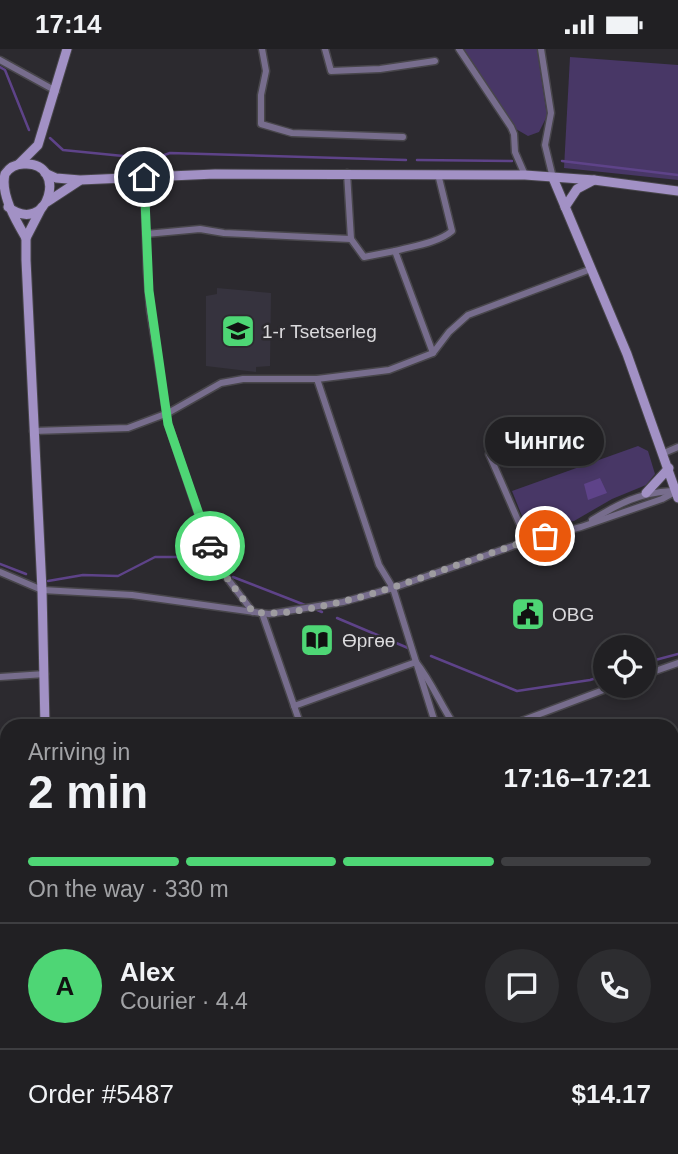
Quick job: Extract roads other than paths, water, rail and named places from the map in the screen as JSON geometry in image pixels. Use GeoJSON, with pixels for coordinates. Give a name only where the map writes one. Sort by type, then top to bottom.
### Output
{"type":"FeatureCollection","features":[{"type":"Feature","properties":{"kind":"street"},"geometry":{"type":"LineString","coordinates":[[45,719],[26,238],[4,203],[0,188],[3,175],[18,165],[38,145],[67,49]]}},
{"type":"Feature","properties":{"kind":"street"},"geometry":{"type":"LineString","coordinates":[[262,49],[266,71],[261,95],[261,124],[292,133],[403,137]]}},
{"type":"Feature","properties":{"kind":"street"},"geometry":{"type":"LineString","coordinates":[[325,49],[331,71],[380,69],[435,61]]}},
{"type":"Feature","properties":{"kind":"street"},"geometry":{"type":"LineString","coordinates":[[459,49],[511,127],[515,152],[525,175]]}},
{"type":"Feature","properties":{"kind":"street"},"geometry":{"type":"LineString","coordinates":[[541,49],[551,113],[545,145],[553,178],[627,354],[677,493]]}},
{"type":"Feature","properties":{"kind":"street"},"geometry":{"type":"LineString","coordinates":[[0,60],[56,91]]}},
{"type":"Feature","properties":{"kind":"street"},"geometry":{"type":"LineString","coordinates":[[26,238],[50,188],[43,171],[38,145]]}},
{"type":"Feature","properties":{"kind":"street"},"geometry":{"type":"LineString","coordinates":[[18,165],[33,165],[56,178],[80,180],[347,173],[525,175],[594,180],[678,191]]}},
{"type":"Feature","properties":{"kind":"street"},"geometry":{"type":"LineString","coordinates":[[347,173],[351,239],[364,257],[395,251],[450,234],[452,230],[438,174]]}},
{"type":"Feature","properties":{"kind":"street"},"geometry":{"type":"LineString","coordinates":[[144,177],[150,310],[168,424],[214,561],[253,612]]}},
{"type":"Feature","properties":{"kind":"street"},"geometry":{"type":"LineString","coordinates":[[4,203],[17,212],[28,214],[80,180]]}},
{"type":"Feature","properties":{"kind":"street"},"geometry":{"type":"LineString","coordinates":[[565,207],[577,189],[594,180]]}},
{"type":"Feature","properties":{"kind":"street"},"geometry":{"type":"LineString","coordinates":[[146,233],[200,229],[225,233],[351,239]]}},
{"type":"Feature","properties":{"kind":"street"},"geometry":{"type":"LineString","coordinates":[[395,251],[433,353]]}},
{"type":"Feature","properties":{"kind":"street"},"geometry":{"type":"LineString","coordinates":[[33,432],[128,428],[168,413],[221,383],[243,379],[317,379],[389,370],[433,353],[449,332],[468,316],[591,269]]}},
{"type":"Feature","properties":{"kind":"street"},"geometry":{"type":"LineString","coordinates":[[317,379],[375,553],[394,588],[434,719]]}},
{"type":"Feature","properties":{"kind":"street"},"geometry":{"type":"LineString","coordinates":[[664,453],[678,447]]}},
{"type":"Feature","properties":{"kind":"street"},"geometry":{"type":"LineString","coordinates":[[489,454],[527,541]]}},
{"type":"Feature","properties":{"kind":"street"},"geometry":{"type":"LineString","coordinates":[[646,493],[669,468]]}},
{"type":"Feature","properties":{"kind":"street"},"geometry":{"type":"LineString","coordinates":[[581,527],[618,504],[646,493],[677,493]]}},
{"type":"Feature","properties":{"kind":"street"},"geometry":{"type":"LineString","coordinates":[[0,572],[42,590],[132,595],[262,613],[313,608],[394,588],[527,541],[581,527],[677,493]]}},
{"type":"Feature","properties":{"kind":"street"},"geometry":{"type":"LineString","coordinates":[[262,613],[299,719]]}},
{"type":"Feature","properties":{"kind":"street"},"geometry":{"type":"LineString","coordinates":[[294,706],[416,662]]}},
{"type":"Feature","properties":{"kind":"street"},"geometry":{"type":"LineString","coordinates":[[416,662],[432,683],[450,719]]}},
{"type":"Feature","properties":{"kind":"street"},"geometry":{"type":"LineString","coordinates":[[656,671],[678,663]]}},
{"type":"Feature","properties":{"kind":"street"},"geometry":{"type":"LineString","coordinates":[[0,677],[45,674]]}},
{"type":"Feature","properties":{"kind":"street"},"geometry":{"type":"LineString","coordinates":[[527,719],[593,694]]}},
{"type":"Feature","properties":{"kind":"waterway"},"geometry":{"type":"LineString","coordinates":[[0,67],[5,70],[29,130]]}},
{"type":"Feature","properties":{"kind":"waterway"},"geometry":{"type":"LineString","coordinates":[[50,138],[63,150],[153,159],[170,153],[406,160]]}},
{"type":"Feature","properties":{"kind":"waterway"},"geometry":{"type":"LineString","coordinates":[[417,160],[512,161]]}},
{"type":"Feature","properties":{"kind":"waterway"},"geometry":{"type":"LineString","coordinates":[[562,161],[678,175]]}},
{"type":"Feature","properties":{"kind":"waterway"},"geometry":{"type":"LineString","coordinates":[[48,581],[83,575],[118,576],[155,557],[179,557],[215,571]]}},
{"type":"Feature","properties":{"kind":"waterway"},"geometry":{"type":"LineString","coordinates":[[0,564],[26,574]]}},
{"type":"Feature","properties":{"kind":"waterway"},"geometry":{"type":"LineString","coordinates":[[233,577],[305,605]]}},
{"type":"Feature","properties":{"kind":"waterway"},"geometry":{"type":"LineString","coordinates":[[315,609],[322,612]]}},
{"type":"Feature","properties":{"kind":"waterway"},"geometry":{"type":"LineString","coordinates":[[337,618],[408,648]]}},
{"type":"Feature","properties":{"kind":"waterway"},"geometry":{"type":"LineString","coordinates":[[656,660],[678,654]]}},
{"type":"Feature","properties":{"kind":"waterway"},"geometry":{"type":"LineString","coordinates":[[431,656],[517,691],[593,679]]}},
{"type":"Feature","properties":{"kind":"place","name":"1-r Tsetserleg"},"geometry":{"type":"Point","coordinates":[238,331]}},
{"type":"Feature","properties":{"kind":"place","name":"Чингис"},"geometry":{"type":"Point","coordinates":[545,536]}},
{"type":"Feature","properties":{"kind":"place","name":"OBG"},"geometry":{"type":"Point","coordinates":[528,614]}},
{"type":"Feature","properties":{"kind":"place","name":"Өргөө"},"geometry":{"type":"Point","coordinates":[317,640]}}]}
